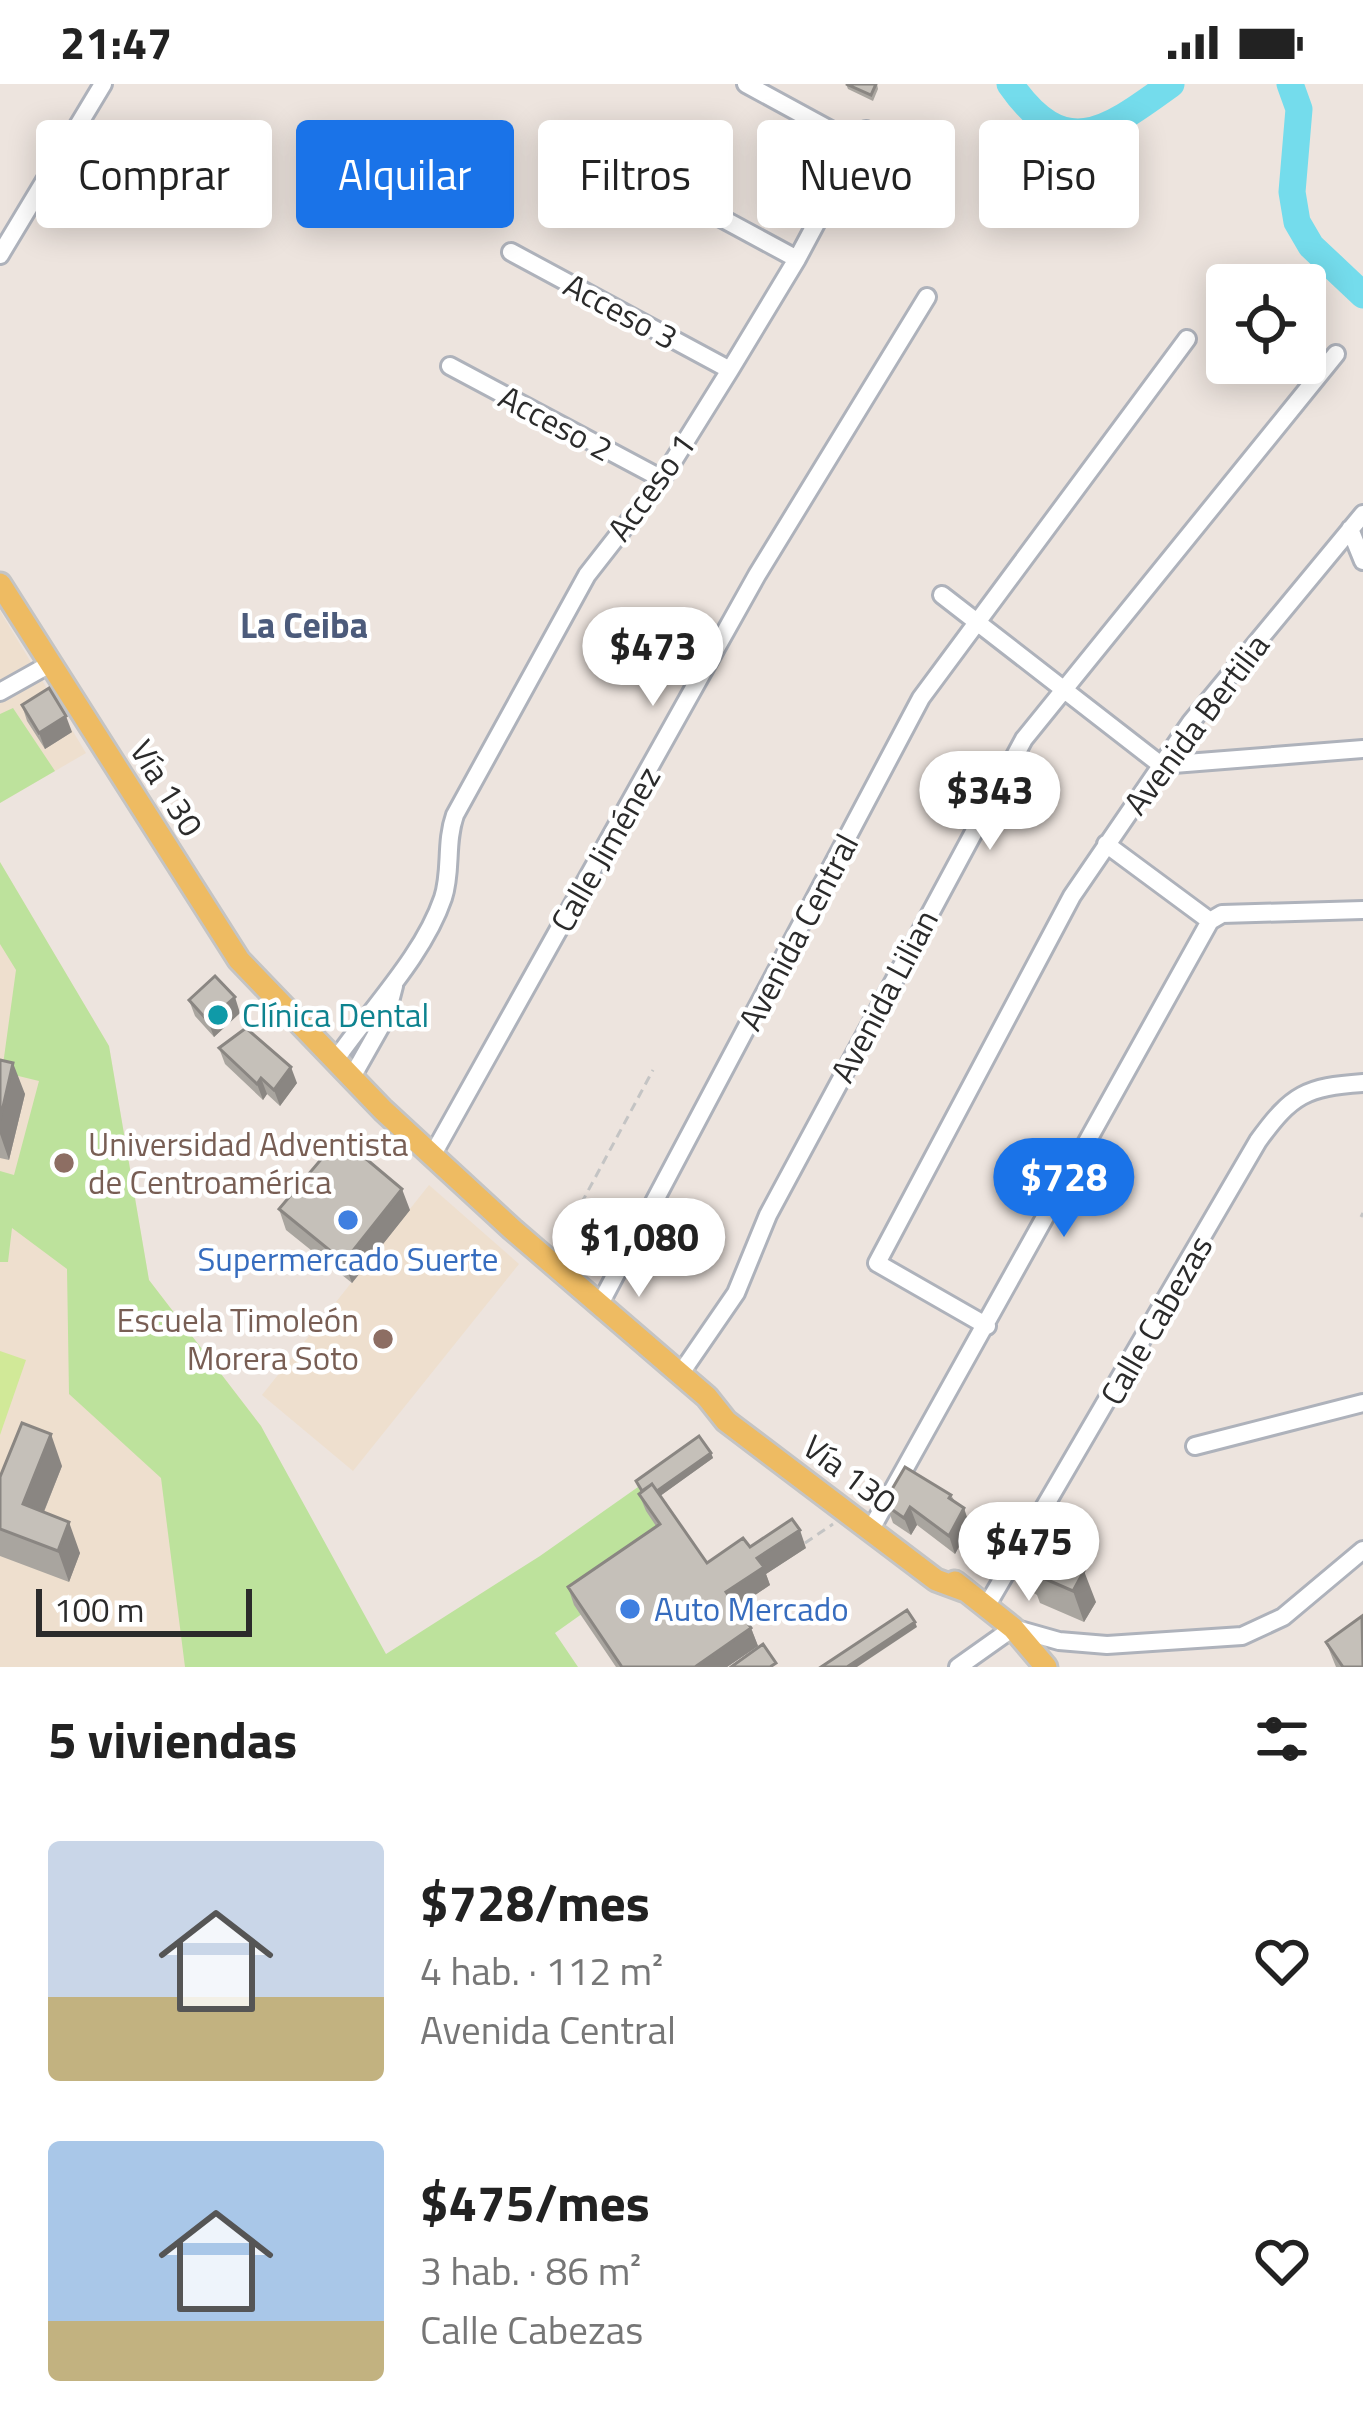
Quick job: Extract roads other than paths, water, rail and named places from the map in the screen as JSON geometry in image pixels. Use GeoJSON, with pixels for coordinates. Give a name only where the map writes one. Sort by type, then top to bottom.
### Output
{"type":"FeatureCollection","features":[{"type":"Feature","properties":{"kind":"main road","name":"Vía 130"},"geometry":{"type":"LineString","coordinates":[[0,584],[239,960],[350,1078],[519,1219],[541,1252],[707,1397],[745,1420],[874,1526],[945,1571],[1013,1628],[1046,1667]]}},
{"type":"Feature","properties":{"kind":"main road","name":"Vía 130"},"geometry":{"type":"LineString","coordinates":[[293,1016],[348,1063],[435,1152]]}},
{"type":"Feature","properties":{"kind":"street"},"geometry":{"type":"LineString","coordinates":[[0,255],[104,84]]}},
{"type":"Feature","properties":{"kind":"street","name":"Acceso 1"},"geometry":{"type":"LineString","coordinates":[[348,1063],[386,1017],[396,980],[444,895],[455,815],[587,574],[662,479],[797,259],[862,137],[746,84]]}},
{"type":"Feature","properties":{"kind":"street"},"geometry":{"type":"LineString","coordinates":[[733,224],[797,259]]}},
{"type":"Feature","properties":{"kind":"street","name":"Acceso 3"},"geometry":{"type":"LineString","coordinates":[[512,252],[730,370]]}},
{"type":"Feature","properties":{"kind":"street","name":"Calle Jiménez"},"geometry":{"type":"LineString","coordinates":[[435,1152],[757,574],[927,297]]}},
{"type":"Feature","properties":{"kind":"street","name":"Avenida Central"},"geometry":{"type":"LineString","coordinates":[[601,1304],[921,698],[1186,339]]}},
{"type":"Feature","properties":{"kind":"street","name":"Avenida Lilian"},"geometry":{"type":"LineString","coordinates":[[681,1373],[736,1292],[768,1215],[1024,739],[1336,353]]}},
{"type":"Feature","properties":{"kind":"street","name":"Acceso 2"},"geometry":{"type":"LineString","coordinates":[[450,366],[662,479]]}},
{"type":"Feature","properties":{"kind":"street","name":"Avenida Bertilia"},"geometry":{"type":"LineString","coordinates":[[987,1326],[877,1263],[1072,896],[1191,722],[1363,514]]}},
{"type":"Feature","properties":{"kind":"street"},"geometry":{"type":"LineString","coordinates":[[1350,529],[1363,561]]}},
{"type":"Feature","properties":{"kind":"street"},"geometry":{"type":"LineString","coordinates":[[942,595],[1161,765],[1363,749]]}},
{"type":"Feature","properties":{"kind":"street"},"geometry":{"type":"LineString","coordinates":[[0,679],[47,660]]}},
{"type":"Feature","properties":{"kind":"street"},"geometry":{"type":"LineString","coordinates":[[0,692],[47,660]]}},
{"type":"Feature","properties":{"kind":"street"},"geometry":{"type":"LineString","coordinates":[[1106,844],[1210,921]]}},
{"type":"Feature","properties":{"kind":"street"},"geometry":{"type":"LineString","coordinates":[[874,1526],[1210,921],[1222,914],[1363,910]]}},
{"type":"Feature","properties":{"kind":"street","name":"Calle Cabezas"},"geometry":{"type":"LineString","coordinates":[[986,1607],[1258,1141],[1289,1102],[1304,1092],[1363,1083]]}},
{"type":"Feature","properties":{"kind":"street"},"geometry":{"type":"LineString","coordinates":[[1195,1446],[1363,1403]]}},
{"type":"Feature","properties":{"kind":"street"},"geometry":{"type":"LineString","coordinates":[[958,1667],[1013,1628],[1059,1641],[1107,1645],[1242,1636],[1283,1617],[1363,1550]]}},
{"type":"Feature","properties":{"kind":"waterway"},"geometry":{"type":"LineString","coordinates":[[1010,84],[1030,109],[1068,131],[1106,125],[1171,84]]}},
{"type":"Feature","properties":{"kind":"waterway"},"geometry":{"type":"LineString","coordinates":[[1290,84],[1299,109],[1292,192],[1297,222],[1311,246],[1363,295]]}},
{"type":"Feature","properties":{"kind":"place","name":"Clínica Dental"},"geometry":{"type":"Point","coordinates":[218,1015]}},
{"type":"Feature","properties":{"kind":"place","name":"Universidad Adventista de Centroamérica"},"geometry":{"type":"Point","coordinates":[64,1163]}},
{"type":"Feature","properties":{"kind":"place","name":"Supermercado Suerte"},"geometry":{"type":"Point","coordinates":[348,1220]}},
{"type":"Feature","properties":{"kind":"place","name":"Escuela Timoleón Morera Soto"},"geometry":{"type":"Point","coordinates":[383,1339]}},
{"type":"Feature","properties":{"kind":"place","name":"Auto Mercado"},"geometry":{"type":"Point","coordinates":[630,1609]}},
{"type":"Feature","properties":{"kind":"district","name":"La Ceiba"},"geometry":{"type":"Point","coordinates":[304,625]}}]}
